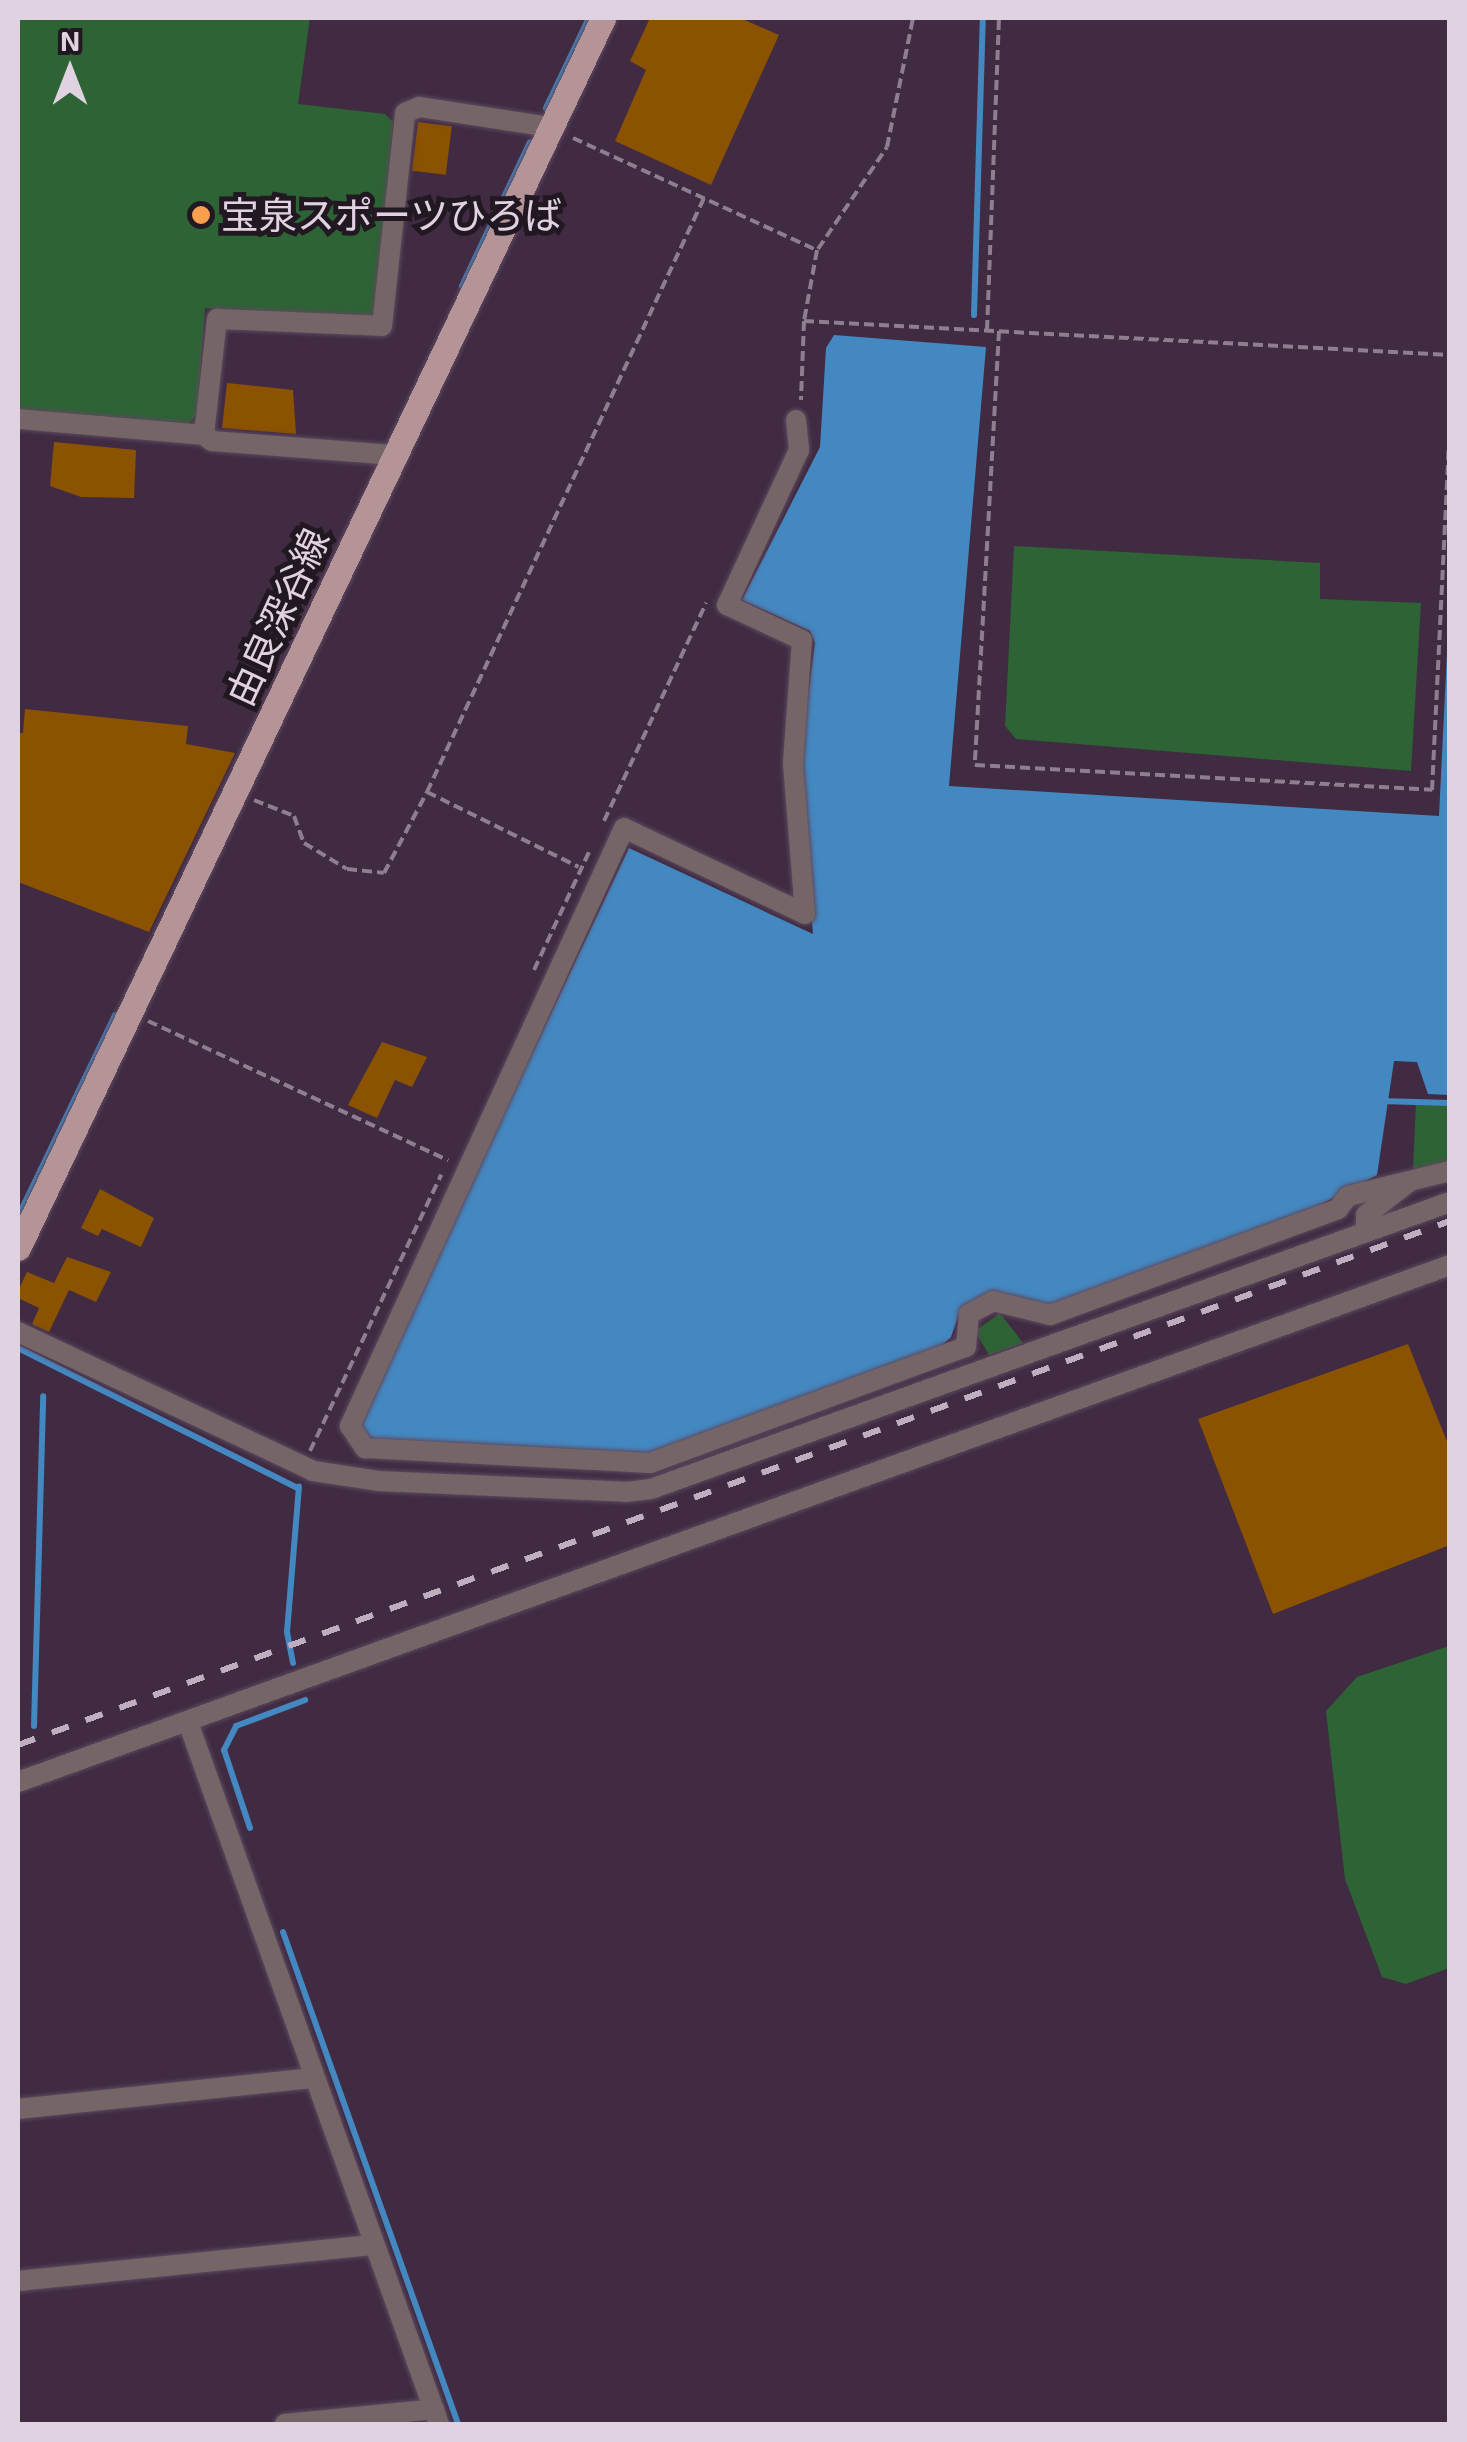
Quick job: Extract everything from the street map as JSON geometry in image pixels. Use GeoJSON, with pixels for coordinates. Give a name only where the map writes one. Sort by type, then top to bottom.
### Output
{"type":"FeatureCollection","features":[{"type":"Feature","properties":{"kind":"main road","name":"由良深谷線"},"geometry":{"type":"LineString","coordinates":[[18,1248],[603,18]]}},
{"type":"Feature","properties":{"kind":"street"},"geometry":{"type":"LineString","coordinates":[[204,435],[217,319],[382,326],[404,113],[419,107],[550,127]]}},
{"type":"Feature","properties":{"kind":"street"},"geometry":{"type":"LineString","coordinates":[[18,419],[204,435],[212,441],[394,455]]}},
{"type":"Feature","properties":{"kind":"street"},"geometry":{"type":"LineString","coordinates":[[796,420],[798,450],[727,605],[802,640],[794,764],[804,914],[624,828],[350,1426],[366,1448],[650,1463],[966,1348],[969,1314],[993,1301],[1050,1316],[1338,1209],[1348,1196],[1450,1171]]}},
{"type":"Feature","properties":{"kind":"street"},"geometry":{"type":"LineString","coordinates":[[1366,1232],[1366,1215],[1414,1178]]}},
{"type":"Feature","properties":{"kind":"street"},"geometry":{"type":"LineString","coordinates":[[18,1332],[302,1466],[378,1481],[651,1489],[1450,1202]]}},
{"type":"Feature","properties":{"kind":"street"},"geometry":{"type":"LineString","coordinates":[[18,1782],[1450,1265]]}},
{"type":"Feature","properties":{"kind":"street"},"geometry":{"type":"LineString","coordinates":[[188,1722],[436,2417],[285,2424]]}},
{"type":"Feature","properties":{"kind":"street"},"geometry":{"type":"LineString","coordinates":[[18,2109],[313,2078]]}},
{"type":"Feature","properties":{"kind":"street"},"geometry":{"type":"LineString","coordinates":[[18,2281],[374,2246]]}},
{"type":"Feature","properties":{"kind":"path"},"geometry":{"type":"LineString","coordinates":[[796,420],[804,320],[817,250],[887,146],[913,18]]}},
{"type":"Feature","properties":{"kind":"path"},"geometry":{"type":"LineString","coordinates":[[987,330],[1000,18]]}},
{"type":"Feature","properties":{"kind":"path"},"geometry":{"type":"LineString","coordinates":[[550,127],[817,250]]}},
{"type":"Feature","properties":{"kind":"path"},"geometry":{"type":"LineString","coordinates":[[235,792],[294,816],[304,842],[347,868],[384,873],[427,792],[704,197]]}},
{"type":"Feature","properties":{"kind":"path"},"geometry":{"type":"LineString","coordinates":[[804,320],[1450,356]]}},
{"type":"Feature","properties":{"kind":"path"},"geometry":{"type":"LineString","coordinates":[[999,331],[975,765],[1432,790],[1450,418]]}},
{"type":"Feature","properties":{"kind":"path"},"geometry":{"type":"LineString","coordinates":[[598,832],[708,600]]}},
{"type":"Feature","properties":{"kind":"path"},"geometry":{"type":"LineString","coordinates":[[427,792],[581,868]]}},
{"type":"Feature","properties":{"kind":"path"},"geometry":{"type":"LineString","coordinates":[[534,971],[590,850]]}},
{"type":"Feature","properties":{"kind":"path"},"geometry":{"type":"LineString","coordinates":[[131,1013],[448,1160]]}},
{"type":"Feature","properties":{"kind":"path"},"geometry":{"type":"LineString","coordinates":[[302,1466],[456,1143]]}},
{"type":"Feature","properties":{"kind":"green space","name":"宝泉スポーツひろば"},"geometry":{"type":"Polygon","coordinates":[[[18,18],[310,18],[298,104],[385,114],[393,122],[375,316],[367,322],[205,308],[197,415],[189,423],[18,409],[18,18]]]}},
{"type":"Feature","properties":{"kind":"green space"},"geometry":{"type":"Polygon","coordinates":[[[1014,546],[1320,563],[1320,599],[1421,603],[1411,771],[1016,739],[1005,726],[1014,546]]]}},
{"type":"Feature","properties":{"kind":"green space"},"geometry":{"type":"Polygon","coordinates":[[[1416,1104],[1449,1104],[1449,1162],[1419,1173],[1413,1167],[1416,1104]]]}},
{"type":"Feature","properties":{"kind":"green space"},"geometry":{"type":"Polygon","coordinates":[[[1000,1313],[1023,1343],[989,1355],[975,1331],[1000,1313]]]}},
{"type":"Feature","properties":{"kind":"green space"},"geometry":{"type":"Polygon","coordinates":[[[1449,1646],[1449,1968],[1406,1984],[1382,1977],[1345,1879],[1326,1711],[1357,1677],[1449,1646]]]}},
{"type":"Feature","properties":{"kind":"water"},"geometry":{"type":"Polygon","coordinates":[[[834,335],[986,347],[949,786],[1439,816],[1449,611],[1449,1095],[1428,1094],[1417,1062],[1394,1061],[1377,1175],[1314,1208],[1048,1309],[995,1297],[958,1317],[951,1337],[932,1354],[647,1457],[369,1445],[356,1426],[629,848],[813,934],[798,772],[815,643],[810,631],[742,600],[820,447],[826,348],[834,335]]]}},
{"type":"Feature","properties":{"kind":"building"},"geometry":{"type":"Polygon","coordinates":[[[650,18],[740,18],[779,35],[711,185],[615,141],[646,70],[630,61],[650,18]]]}},
{"type":"Feature","properties":{"kind":"building"},"geometry":{"type":"Polygon","coordinates":[[[418,122],[452,126],[446,175],[412,171],[418,122]]]}},
{"type":"Feature","properties":{"kind":"building"},"geometry":{"type":"Polygon","coordinates":[[[227,383],[293,390],[296,434],[222,428],[227,383]]]}},
{"type":"Feature","properties":{"kind":"building"},"geometry":{"type":"Polygon","coordinates":[[[54,442],[136,450],[134,498],[81,497],[50,486],[54,442]]]}},
{"type":"Feature","properties":{"kind":"building"},"geometry":{"type":"Polygon","coordinates":[[[25,709],[188,726],[186,744],[235,753],[149,932],[18,882],[18,733],[23,733],[25,709]]]}},
{"type":"Feature","properties":{"kind":"building"},"geometry":{"type":"Polygon","coordinates":[[[382,1042],[427,1057],[412,1087],[395,1080],[377,1118],[348,1105],[382,1042]]]}},
{"type":"Feature","properties":{"kind":"building"},"geometry":{"type":"Polygon","coordinates":[[[100,1189],[154,1218],[141,1247],[102,1229],[98,1236],[81,1228],[100,1189]]]}},
{"type":"Feature","properties":{"kind":"building"},"geometry":{"type":"Polygon","coordinates":[[[67,1257],[111,1272],[96,1302],[69,1290],[49,1332],[32,1324],[39,1308],[18,1298],[18,1291],[27,1272],[54,1283],[67,1257]]]}},
{"type":"Feature","properties":{"kind":"building"},"geometry":{"type":"Polygon","coordinates":[[[1408,1344],[1450,1449],[1450,1545],[1273,1614],[1198,1419],[1408,1344]]]}},
{"type":"Feature","properties":{"kind":"waterway"},"geometry":{"type":"LineString","coordinates":[[546,108],[589,18]]}},
{"type":"Feature","properties":{"kind":"waterway"},"geometry":{"type":"LineString","coordinates":[[974,315],[983,18]]}},
{"type":"Feature","properties":{"kind":"waterway"},"geometry":{"type":"LineString","coordinates":[[462,286],[530,142]]}},
{"type":"Feature","properties":{"kind":"waterway"},"geometry":{"type":"LineString","coordinates":[[18,1217],[115,1015]]}},
{"type":"Feature","properties":{"kind":"waterway"},"geometry":{"type":"LineString","coordinates":[[1381,1101],[1450,1103]]}},
{"type":"Feature","properties":{"kind":"waterway"},"geometry":{"type":"LineString","coordinates":[[18,1348],[297,1488]]}},
{"type":"Feature","properties":{"kind":"waterway"},"geometry":{"type":"LineString","coordinates":[[34,1726],[43,1396]]}},
{"type":"Feature","properties":{"kind":"waterway"},"geometry":{"type":"LineString","coordinates":[[293,1663],[287,1632],[299,1486]]}},
{"type":"Feature","properties":{"kind":"waterway"},"geometry":{"type":"LineString","coordinates":[[250,1828],[224,1750],[236,1726],[305,1700]]}},
{"type":"Feature","properties":{"kind":"waterway"},"geometry":{"type":"LineString","coordinates":[[283,1932],[458,2424]]}},
{"type":"Feature","properties":{"kind":"railway"},"geometry":{"type":"LineString","coordinates":[[18,1745],[1450,1221]]}},
{"type":"Feature","properties":{"kind":"place","name":"宝泉スポーツひろば"},"geometry":{"type":"Point","coordinates":[201,215]}}]}
